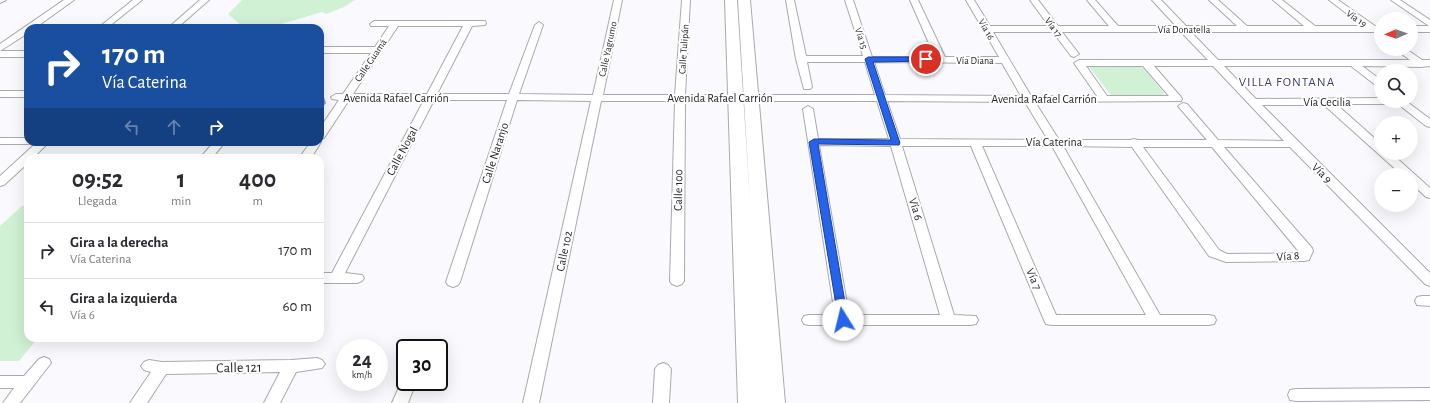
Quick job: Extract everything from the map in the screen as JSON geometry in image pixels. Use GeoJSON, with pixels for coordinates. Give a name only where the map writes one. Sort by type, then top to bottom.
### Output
{"type":"FeatureCollection","features":[{"type":"Feature","properties":{"kind":"main road"},"geometry":{"type":"LineString","coordinates":[[731,0],[744,98],[773,403]]}},
{"type":"Feature","properties":{"kind":"main road"},"geometry":{"type":"LineString","coordinates":[[744,0],[744,98],[750,403]]}},
{"type":"Feature","properties":{"kind":"street"},"geometry":{"type":"LineString","coordinates":[[35,24],[70,0]]}},
{"type":"Feature","properties":{"kind":"street"},"geometry":{"type":"LineString","coordinates":[[107,24],[138,0]]}},
{"type":"Feature","properties":{"kind":"street"},"geometry":{"type":"LineString","coordinates":[[177,24],[205,0]]}},
{"type":"Feature","properties":{"kind":"street","name":"Calle Yagrumo"},"geometry":{"type":"LineString","coordinates":[[597,98],[618,0]]}},
{"type":"Feature","properties":{"kind":"street","name":"Calle Tulipán"},"geometry":{"type":"LineString","coordinates":[[680,98],[686,0]]}},
{"type":"Feature","properties":{"kind":"street"},"geometry":{"type":"LineString","coordinates":[[790,0],[807,87]]}},
{"type":"Feature","properties":{"kind":"street","name":"Vía 15"},"geometry":{"type":"LineString","coordinates":[[849,0],[882,99]]}},
{"type":"Feature","properties":{"kind":"street"},"geometry":{"type":"LineString","coordinates":[[914,0],[941,59]]}},
{"type":"Feature","properties":{"kind":"street","name":"Vía 16"},"geometry":{"type":"LineString","coordinates":[[970,0],[1028,99]]}},
{"type":"Feature","properties":{"kind":"street","name":"Vía 17"},"geometry":{"type":"LineString","coordinates":[[1034,0],[1076,59]]}},
{"type":"Feature","properties":{"kind":"street"},"geometry":{"type":"LineString","coordinates":[[1091,0],[1116,29]]}},
{"type":"Feature","properties":{"kind":"street","name":"Vía 9"},"geometry":{"type":"LineString","coordinates":[[1156,0],[1294,144],[1430,281]]}},
{"type":"Feature","properties":{"kind":"street"},"geometry":{"type":"LineString","coordinates":[[1213,0],[1245,29]]}},
{"type":"Feature","properties":{"kind":"street"},"geometry":{"type":"LineString","coordinates":[[1277,0],[1313,29]]}},
{"type":"Feature","properties":{"kind":"street","name":"Vía 19"},"geometry":{"type":"LineString","coordinates":[[1332,0],[1374,27]]}},
{"type":"Feature","properties":{"kind":"street"},"geometry":{"type":"LineString","coordinates":[[1395,0],[1430,24]]}},
{"type":"Feature","properties":{"kind":"street","name":"Calle Nogal"},"geometry":{"type":"LineString","coordinates":[[336,278],[469,23]]}},
{"type":"Feature","properties":{"kind":"street"},"geometry":{"type":"LineString","coordinates":[[374,24],[482,23]]}},
{"type":"Feature","properties":{"kind":"street","name":"Calle Guamá"},"geometry":{"type":"LineString","coordinates":[[324,129],[341,97],[395,24]]}},
{"type":"Feature","properties":{"kind":"street","name":"Calle Naranjo"},"geometry":{"type":"LineString","coordinates":[[453,282],[513,98],[539,25]]}},
{"type":"Feature","properties":{"kind":"street","name":"Vía Donatella"},"geometry":{"type":"LineString","coordinates":[[987,29],[1374,29]]}},
{"type":"Feature","properties":{"kind":"street"},"geometry":{"type":"LineString","coordinates":[[1418,29],[1430,29]]}},
{"type":"Feature","properties":{"kind":"street"},"geometry":{"type":"LineString","coordinates":[[0,48],[24,31]]}},
{"type":"Feature","properties":{"kind":"street"},"geometry":{"type":"LineString","coordinates":[[324,50],[377,50]]}},
{"type":"Feature","properties":{"kind":"street"},"geometry":{"type":"LineString","coordinates":[[0,54],[24,54]]}},
{"type":"Feature","properties":{"kind":"street"},"geometry":{"type":"LineString","coordinates":[[1412,56],[1425,63],[1430,70]]}},
{"type":"Feature","properties":{"kind":"street","name":"Vía Diana"},"geometry":{"type":"LineString","coordinates":[[801,59],[1005,60]]}},
{"type":"Feature","properties":{"kind":"street"},"geometry":{"type":"LineString","coordinates":[[1076,59],[1146,63],[1425,63]]}},
{"type":"Feature","properties":{"kind":"street","name":"Avenida Rafael Carrión"},"geometry":{"type":"LineString","coordinates":[[1076,59],[1104,99]]}},
{"type":"Feature","properties":{"kind":"street","name":"Avenida Rafael Carrión"},"geometry":{"type":"LineString","coordinates":[[341,97],[1177,99],[1146,63]]}},
{"type":"Feature","properties":{"kind":"street"},"geometry":{"type":"LineString","coordinates":[[1354,64],[1374,80]]}},
{"type":"Feature","properties":{"kind":"street"},"geometry":{"type":"LineString","coordinates":[[0,94],[24,94]]}},
{"type":"Feature","properties":{"kind":"street","name":"Calle 102"},"geometry":{"type":"LineString","coordinates":[[532,403],[597,98]]}},
{"type":"Feature","properties":{"kind":"street","name":"Calle 100"},"geometry":{"type":"LineString","coordinates":[[677,282],[680,98]]}},
{"type":"Feature","properties":{"kind":"street","name":"Vía 6"},"geometry":{"type":"LineString","coordinates":[[882,99],[949,320]]}},
{"type":"Feature","properties":{"kind":"street"},"geometry":{"type":"LineString","coordinates":[[1028,99],[1055,142],[1156,320]]}},
{"type":"Feature","properties":{"kind":"street","name":"Vía Cecilia"},"geometry":{"type":"LineString","coordinates":[[1254,102],[1374,101]]}},
{"type":"Feature","properties":{"kind":"street"},"geometry":{"type":"LineString","coordinates":[[1327,102],[1374,144]]}},
{"type":"Feature","properties":{"kind":"street","name":"Vía 8"},"geometry":{"type":"LineString","coordinates":[[1134,142],[1214,253],[1226,258],[1304,257],[1307,251],[1183,106]]}},
{"type":"Feature","properties":{"kind":"street"},"geometry":{"type":"LineString","coordinates":[[1410,108],[1430,124]]}},
{"type":"Feature","properties":{"kind":"street"},"geometry":{"type":"LineString","coordinates":[[808,109],[843,320]]}},
{"type":"Feature","properties":{"kind":"street"},"geometry":{"type":"LineString","coordinates":[[0,142],[24,141]]}},
{"type":"Feature","properties":{"kind":"street","name":"Vía Caterina"},"geometry":{"type":"LineString","coordinates":[[814,142],[1134,142],[1294,144]]}},
{"type":"Feature","properties":{"kind":"street","name":"Vía 7"},"geometry":{"type":"LineString","coordinates":[[975,143],[1051,320],[1208,320]]}},
{"type":"Feature","properties":{"kind":"street"},"geometry":{"type":"LineString","coordinates":[[31,154],[40,146]]}},
{"type":"Feature","properties":{"kind":"street"},"geometry":{"type":"LineString","coordinates":[[210,154],[216,146]]}},
{"type":"Feature","properties":{"kind":"street"},"geometry":{"type":"LineString","coordinates":[[0,182],[24,160]]}},
{"type":"Feature","properties":{"kind":"street"},"geometry":{"type":"LineString","coordinates":[[1392,160],[1401,168]]}},
{"type":"Feature","properties":{"kind":"street"},"geometry":{"type":"LineString","coordinates":[[1418,183],[1430,194]]}},
{"type":"Feature","properties":{"kind":"street"},"geometry":{"type":"LineString","coordinates":[[324,278],[357,278]]}},
{"type":"Feature","properties":{"kind":"street"},"geometry":{"type":"LineString","coordinates":[[809,320],[971,320]]}},
{"type":"Feature","properties":{"kind":"street"},"geometry":{"type":"LineString","coordinates":[[11,403],[44,363]]}},
{"type":"Feature","properties":{"kind":"street","name":"Calle 121"},"geometry":{"type":"LineString","coordinates":[[138,403],[156,367],[291,366],[317,364]]}},
{"type":"Feature","properties":{"kind":"street"},"geometry":{"type":"LineString","coordinates":[[272,403],[291,366]]}},
{"type":"Feature","properties":{"kind":"street"},"geometry":{"type":"LineString","coordinates":[[661,403],[663,369]]}},
{"type":"Feature","properties":{"kind":"street"},"geometry":{"type":"LineString","coordinates":[[0,382],[29,382]]}},
{"type":"Feature","properties":{"kind":"street"},"geometry":{"type":"LineString","coordinates":[[400,403],[405,391]]}},
{"type":"Feature","properties":{"kind":"street"},"geometry":{"type":"LineString","coordinates":[[1296,395],[1325,398],[1430,394]]}},
{"type":"Feature","properties":{"kind":"green space"},"geometry":{"type":"Polygon","coordinates":[[[242,0],[355,0],[344,7],[326,14],[322,12],[282,24],[239,24],[228,14],[242,0]]]}},
{"type":"Feature","properties":{"kind":"green space"},"geometry":{"type":"Polygon","coordinates":[[[1092,66],[1137,66],[1143,68],[1164,93],[1163,96],[1111,95],[1090,68],[1092,66]]]}},
{"type":"Feature","properties":{"kind":"green space"},"geometry":{"type":"Polygon","coordinates":[[[22,206],[24,206],[24,342],[35,342],[19,361],[0,361],[0,226],[22,206]]]}},
{"type":"Feature","properties":{"kind":"district","name":"VILLA FONTANA"},"geometry":{"type":"Point","coordinates":[1287,81]}},
{"type":"Feature","properties":{"kind":"route"},"geometry":{"type":"LineString","coordinates":[[843,320],[814,142],[896,143],[868,59],[926,59]]}}]}
